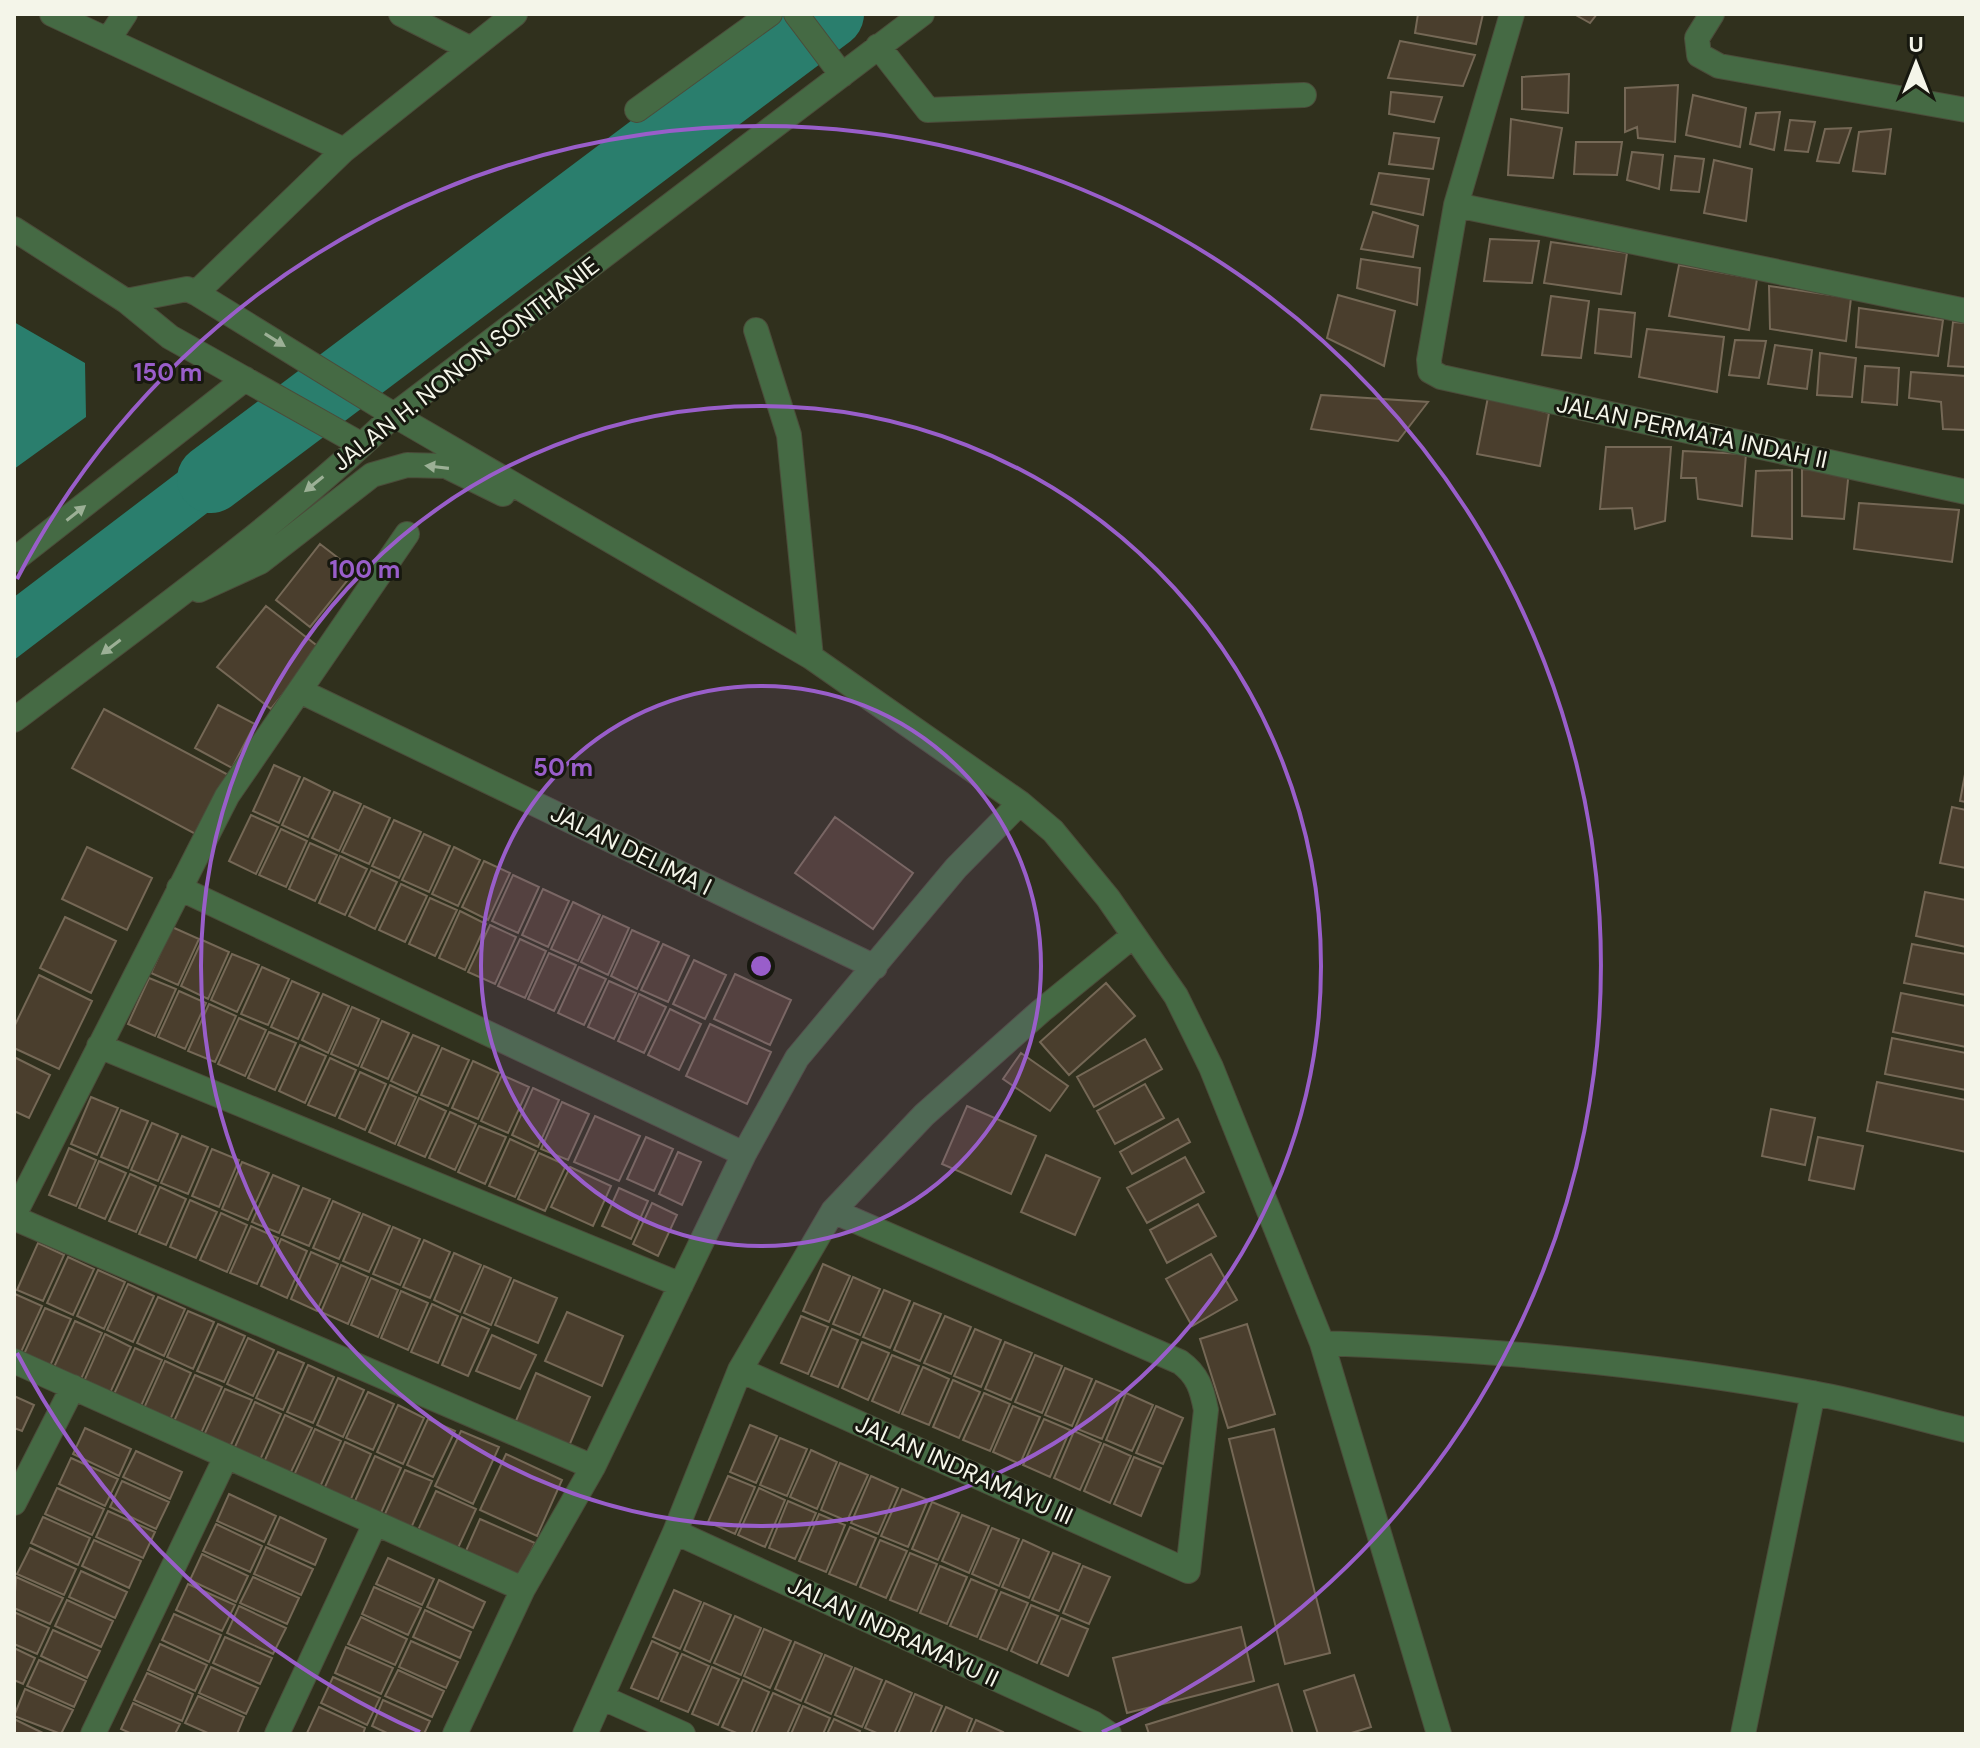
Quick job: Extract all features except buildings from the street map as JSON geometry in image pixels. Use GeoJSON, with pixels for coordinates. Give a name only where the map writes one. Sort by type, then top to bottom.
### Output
{"type":"FeatureCollection","features":[{"type":"Feature","properties":{"kind":"street"},"geometry":{"type":"LineString","coordinates":[[52,14],[344,150]]}},
{"type":"Feature","properties":{"kind":"street"},"geometry":{"type":"LineString","coordinates":[[108,40],[125,14]]}},
{"type":"Feature","properties":{"kind":"street"},"geometry":{"type":"LineString","coordinates":[[401,14],[471,49]]}},
{"type":"Feature","properties":{"kind":"street"},"geometry":{"type":"LineString","coordinates":[[202,296],[344,150],[515,14]]}},
{"type":"Feature","properties":{"kind":"street"},"geometry":{"type":"LineString","coordinates":[[637,110],[770,14]]}},
{"type":"Feature","properties":{"kind":"street"},"geometry":{"type":"LineString","coordinates":[[796,14],[842,75]]}},
{"type":"Feature","properties":{"kind":"street","name":"JALAN H. NONON SONTHANIE"},"geometry":{"type":"LineString","coordinates":[[14,720],[164,607],[362,445],[388,410],[922,14]]}},
{"type":"Feature","properties":{"kind":"street"},"geometry":{"type":"LineString","coordinates":[[1512,14],[1456,205],[1966,311]]}},
{"type":"Feature","properties":{"kind":"street"},"geometry":{"type":"LineString","coordinates":[[1712,14],[1697,38],[1699,55],[1719,66],[1966,110]]}},
{"type":"Feature","properties":{"kind":"street"},"geometry":{"type":"LineString","coordinates":[[878,46],[928,110],[1304,95]]}},
{"type":"Feature","properties":{"kind":"street","name":"JALAN PERMATA INDAH II"},"geometry":{"type":"LineString","coordinates":[[1456,205],[1429,360],[1430,371],[1441,377],[1966,492]]}},
{"type":"Feature","properties":{"kind":"street"},"geometry":{"type":"LineString","coordinates":[[14,229],[126,301],[170,337],[362,445]]}},
{"type":"Feature","properties":{"kind":"street"},"geometry":{"type":"LineString","coordinates":[[126,301],[187,289],[202,296],[388,410],[811,657],[1020,803],[1053,831],[1108,898],[1176,996],[1211,1067],[1322,1343],[1439,1734]]}},
{"type":"Feature","properties":{"kind":"street"},"geometry":{"type":"LineString","coordinates":[[756,330],[789,435],[811,657]]}},
{"type":"Feature","properties":{"kind":"street"},"geometry":{"type":"LineString","coordinates":[[14,560],[244,378]]}},
{"type":"Feature","properties":{"kind":"street"},"geometry":{"type":"LineString","coordinates":[[164,607],[260,562],[372,475],[407,465],[446,466],[504,494],[537,496]]}},
{"type":"Feature","properties":{"kind":"street"},"geometry":{"type":"LineString","coordinates":[[407,534],[227,796],[14,1216],[593,1467]]}},
{"type":"Feature","properties":{"kind":"street","name":"JALAN DELIMA I"},"geometry":{"type":"LineString","coordinates":[[300,691],[875,967]]}},
{"type":"Feature","properties":{"kind":"street"},"geometry":{"type":"LineString","coordinates":[[455,1734],[523,1589],[593,1467],[744,1154],[797,1058],[956,868],[1020,803]]}},
{"type":"Feature","properties":{"kind":"street"},"geometry":{"type":"LineString","coordinates":[[179,888],[744,1154]]}},
{"type":"Feature","properties":{"kind":"street"},"geometry":{"type":"LineString","coordinates":[[585,1734],[675,1532],[740,1370],[833,1211],[924,1115],[1041,1011],[1133,936]]}},
{"type":"Feature","properties":{"kind":"street"},"geometry":{"type":"LineString","coordinates":[[99,1046],[681,1285]]}},
{"type":"Feature","properties":{"kind":"street","name":"JALAN INDRAMAYU III"},"geometry":{"type":"LineString","coordinates":[[740,1370],[1188,1571],[1206,1410],[1201,1385],[1192,1371],[1180,1362],[833,1211]]}},
{"type":"Feature","properties":{"kind":"street"},"geometry":{"type":"LineString","coordinates":[[1322,1343],[1447,1348],[1610,1363],[1813,1393],[1966,1430]]}},
{"type":"Feature","properties":{"kind":"street"},"geometry":{"type":"LineString","coordinates":[[14,1361],[523,1589]]}},
{"type":"Feature","properties":{"kind":"street"},"geometry":{"type":"LineString","coordinates":[[14,1503],[73,1387]]}},
{"type":"Feature","properties":{"kind":"street"},"geometry":{"type":"LineString","coordinates":[[1743,1734],[1813,1393]]}},
{"type":"Feature","properties":{"kind":"street"},"geometry":{"type":"LineString","coordinates":[[93,1734],[226,1457]]}},
{"type":"Feature","properties":{"kind":"street"},"geometry":{"type":"LineString","coordinates":[[277,1734],[375,1524]]}},
{"type":"Feature","properties":{"kind":"street","name":"JALAN INDRAMAYU II"},"geometry":{"type":"LineString","coordinates":[[675,1532],[1093,1723],[1109,1734]]}},
{"type":"Feature","properties":{"kind":"street"},"geometry":{"type":"LineString","coordinates":[[603,1698],[683,1734]]}},
{"type":"Feature","properties":{"kind":"water"},"geometry":{"type":"Polygon","coordinates":[[[14,322],[85,363],[86,417],[14,469],[14,322]]]}},
{"type":"Feature","properties":{"kind":"water"},"geometry":{"type":"Polygon","coordinates":[[[260,410],[307,437],[14,660],[14,597],[260,410]]]}},
{"type":"Feature","properties":{"kind":"waterway"},"geometry":{"type":"LineString","coordinates":[[211,479],[830,14]]}}]}
